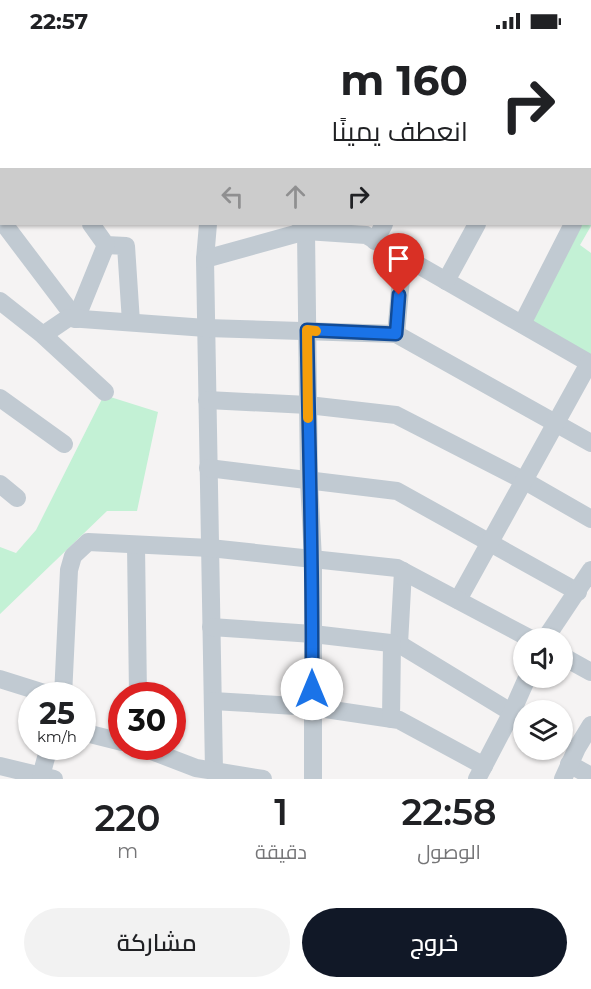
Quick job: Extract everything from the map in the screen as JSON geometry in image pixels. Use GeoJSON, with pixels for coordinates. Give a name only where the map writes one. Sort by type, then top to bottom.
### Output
{"type":"FeatureCollection","features":[{"type":"Feature","properties":{"kind":"street"},"geometry":{"type":"LineString","coordinates":[[5,225],[75,319]]}},
{"type":"Feature","properties":{"kind":"street"},"geometry":{"type":"LineString","coordinates":[[92,225],[106,245]]}},
{"type":"Feature","properties":{"kind":"street"},"geometry":{"type":"LineString","coordinates":[[202,773],[213,701],[205,260],[208,225]]}},
{"type":"Feature","properties":{"kind":"street"},"geometry":{"type":"LineString","coordinates":[[375,241],[383,225]]}},
{"type":"Feature","properties":{"kind":"street"},"geometry":{"type":"LineString","coordinates":[[446,281],[476,225]]}},
{"type":"Feature","properties":{"kind":"street"},"geometry":{"type":"LineString","coordinates":[[522,324],[572,225]]}},
{"type":"Feature","properties":{"kind":"street"},"geometry":{"type":"LineString","coordinates":[[205,260],[304,227],[366,235],[590,363],[458,600]]}},
{"type":"Feature","properties":{"kind":"street"},"geometry":{"type":"LineString","coordinates":[[304,227],[309,480],[313,560],[313,779]]}},
{"type":"Feature","properties":{"kind":"street"},"geometry":{"type":"LineString","coordinates":[[75,319],[106,245]]}},
{"type":"Feature","properties":{"kind":"street"},"geometry":{"type":"LineString","coordinates":[[106,245],[126,246],[131,322]]}},
{"type":"Feature","properties":{"kind":"street"},"geometry":{"type":"LineString","coordinates":[[396,334],[403,257]]}},
{"type":"Feature","properties":{"kind":"street"},"geometry":{"type":"LineString","coordinates":[[0,301],[44,335],[105,392]]}},
{"type":"Feature","properties":{"kind":"street"},"geometry":{"type":"LineString","coordinates":[[44,335],[68,318],[206,328],[396,334],[591,443]]}},
{"type":"Feature","properties":{"kind":"street"},"geometry":{"type":"LineString","coordinates":[[0,398],[64,444]]}},
{"type":"Feature","properties":{"kind":"street"},"geometry":{"type":"LineString","coordinates":[[207,400],[308,405],[396,415],[525,481],[591,519]]}},
{"type":"Feature","properties":{"kind":"street"},"geometry":{"type":"LineString","coordinates":[[208,468],[397,492],[578,592]]}},
{"type":"Feature","properties":{"kind":"street"},"geometry":{"type":"LineString","coordinates":[[0,484],[17,498]]}},
{"type":"Feature","properties":{"kind":"street"},"geometry":{"type":"LineString","coordinates":[[64,682],[69,570],[74,556],[88,542],[210,548],[397,568],[513,629]]}},
{"type":"Feature","properties":{"kind":"street"},"geometry":{"type":"LineString","coordinates":[[136,545],[138,682]]}},
{"type":"Feature","properties":{"kind":"street"},"geometry":{"type":"LineString","coordinates":[[553,628],[591,570]]}},
{"type":"Feature","properties":{"kind":"street"},"geometry":{"type":"LineString","coordinates":[[391,719],[395,644],[403,571]]}},
{"type":"Feature","properties":{"kind":"street"},"geometry":{"type":"LineString","coordinates":[[211,627],[313,634],[395,644],[513,715]]}},
{"type":"Feature","properties":{"kind":"street"},"geometry":{"type":"LineString","coordinates":[[573,662],[591,672]]}},
{"type":"Feature","properties":{"kind":"street"},"geometry":{"type":"LineString","coordinates":[[0,679],[18,685]]}},
{"type":"Feature","properties":{"kind":"street"},"geometry":{"type":"LineString","coordinates":[[213,701],[312,708],[399,720],[480,772],[513,723]]}},
{"type":"Feature","properties":{"kind":"street"},"geometry":{"type":"LineString","coordinates":[[573,741],[591,725]]}},
{"type":"Feature","properties":{"kind":"street"},"geometry":{"type":"LineString","coordinates":[[0,766],[47,777],[48,760]]}},
{"type":"Feature","properties":{"kind":"street"},"geometry":{"type":"LineString","coordinates":[[172,760],[202,773],[263,779]]}},
{"type":"Feature","properties":{"kind":"street"},"geometry":{"type":"LineString","coordinates":[[566,772],[591,776]]}},
{"type":"Feature","properties":{"kind":"green space"},"geometry":{"type":"Polygon","coordinates":[[[578,225],[591,225],[580,245],[591,253],[591,358],[525,320],[578,225]]]}},
{"type":"Feature","properties":{"kind":"green space"},"geometry":{"type":"Polygon","coordinates":[[[104,395],[158,412],[137,511],[107,511],[0,614],[0,547],[16,553],[36,530],[104,395]]]}},
{"type":"Feature","properties":{"kind":"slow traffic"},"geometry":{"type":"LineString","coordinates":[[308,418],[307,330],[316,331]]}},
{"type":"Feature","properties":{"kind":"route"},"geometry":{"type":"LineString","coordinates":[[312,689],[313,560],[309,480],[307,330],[396,334],[399,295]]}}]}
